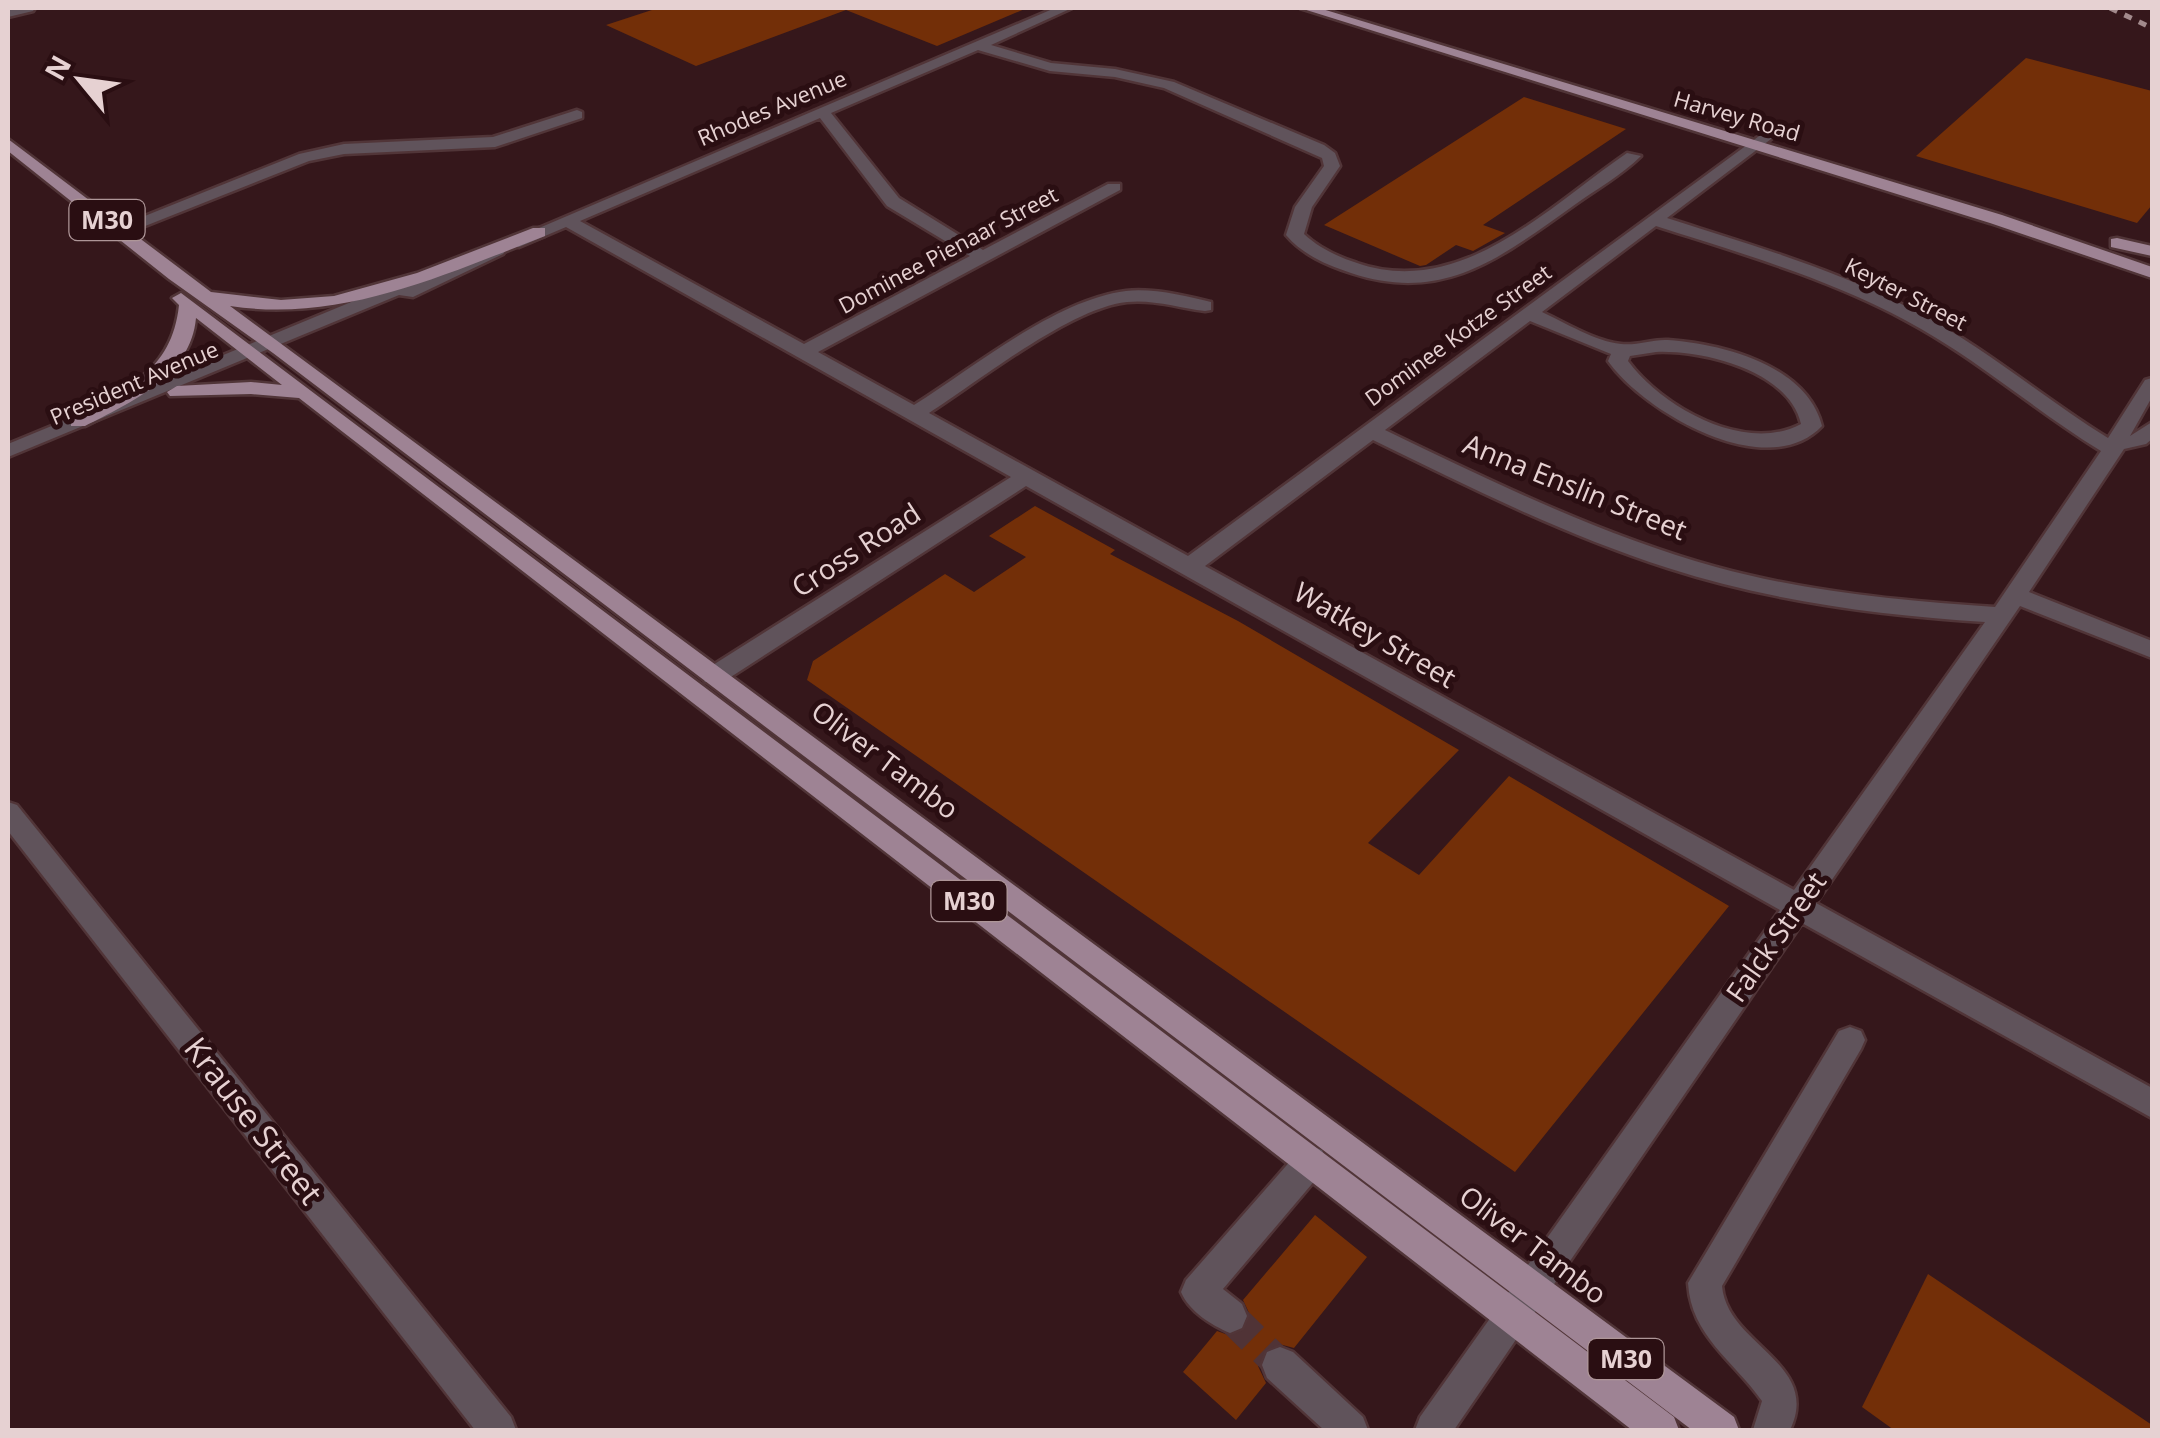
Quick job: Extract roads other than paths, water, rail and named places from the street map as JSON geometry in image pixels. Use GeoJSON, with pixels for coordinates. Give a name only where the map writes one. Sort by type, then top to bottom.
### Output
{"type":"FeatureCollection","features":[{"type":"Feature","properties":{"kind":"main road","name":"Harvey Road"},"geometry":{"type":"LineString","coordinates":[[1306,8],[2152,254]]}},
{"type":"Feature","properties":{"kind":"main road","name":"Harvey Road"},"geometry":{"type":"LineString","coordinates":[[1351,8],[1760,140],[2152,273]]}},
{"type":"Feature","properties":{"kind":"main road","name":"Oliver Tambo"},"geometry":{"type":"LineString","coordinates":[[8,144],[58,191],[197,300],[714,676],[1522,1301],[1661,1430]]}},
{"type":"Feature","properties":{"kind":"main road","name":"Oliver Tambo"},"geometry":{"type":"LineString","coordinates":[[8,164],[119,230],[197,300]]}},
{"type":"Feature","properties":{"kind":"main road"},"geometry":{"type":"LineString","coordinates":[[78,422],[158,375],[180,350],[197,300],[275,306],[336,301],[412,279],[538,232]]}},
{"type":"Feature","properties":{"kind":"main road","name":"Oliver Tambo"},"geometry":{"type":"LineString","coordinates":[[265,350],[305,393],[1311,1161],[1720,1430]]}},
{"type":"Feature","properties":{"kind":"main road"},"geometry":{"type":"LineString","coordinates":[[177,392],[250,388],[305,393]]}},
{"type":"Feature","properties":{"kind":"street"},"geometry":{"type":"LineString","coordinates":[[8,14],[28,8]]}},
{"type":"Feature","properties":{"kind":"street","name":"Rhodes Avenue"},"geometry":{"type":"LineString","coordinates":[[265,350],[479,262],[538,232],[1065,8]]}},
{"type":"Feature","properties":{"kind":"street"},"geometry":{"type":"LineString","coordinates":[[977,46],[1050,67],[1115,73],[1169,85],[1318,148],[1329,156],[1332,166],[1302,209],[1295,223],[1295,235],[1324,256],[1372,276],[1427,279],[1456,273],[1488,258],[1633,156]]}},
{"type":"Feature","properties":{"kind":"street"},"geometry":{"type":"LineString","coordinates":[[822,111],[893,202],[983,256]]}},
{"type":"Feature","properties":{"kind":"street"},"geometry":{"type":"LineString","coordinates":[[119,230],[305,157],[344,149],[495,142],[577,115]]}},
{"type":"Feature","properties":{"kind":"street","name":"Dominee Kotze Street"},"geometry":{"type":"LineString","coordinates":[[1191,565],[1760,140]]}},
{"type":"Feature","properties":{"kind":"street","name":"Dominee Pienaar Street"},"geometry":{"type":"LineString","coordinates":[[803,352],[1114,186]]}},
{"type":"Feature","properties":{"kind":"street","name":"Watkey Street"},"geometry":{"type":"LineString","coordinates":[[566,220],[2152,1104]]}},
{"type":"Feature","properties":{"kind":"street","name":"Keyter Street"},"geometry":{"type":"LineString","coordinates":[[1656,220],[1820,277],[1905,314],[1944,335],[2047,409],[2136,442]]}},
{"type":"Feature","properties":{"kind":"street"},"geometry":{"type":"LineString","coordinates":[[916,413],[1071,316],[1102,302],[1128,296],[1206,306]]}},
{"type":"Feature","properties":{"kind":"street"},"geometry":{"type":"LineString","coordinates":[[1530,314],[1622,351],[1639,346],[1677,347],[1744,364],[1766,373],[1803,398],[1812,412],[1812,426],[1802,435],[1763,440],[1707,426],[1640,390],[1618,362],[1622,351]]}},
{"type":"Feature","properties":{"kind":"street","name":"President Avenue"},"geometry":{"type":"LineString","coordinates":[[8,463],[177,392],[265,350]]}},
{"type":"Feature","properties":{"kind":"street","name":"President Avenue"},"geometry":{"type":"LineString","coordinates":[[8,451],[265,350]]}},
{"type":"Feature","properties":{"kind":"street","name":"Falck Street"},"geometry":{"type":"LineString","coordinates":[[1433,1430],[2008,605],[2136,442],[2119,433],[2152,384]]}},
{"type":"Feature","properties":{"kind":"street","name":"Anna Enslin Street"},"geometry":{"type":"LineString","coordinates":[[1370,430],[1527,505],[1680,564],[1854,602],[2008,605],[2152,650]]}},
{"type":"Feature","properties":{"kind":"street","name":"Cross Road"},"geometry":{"type":"LineString","coordinates":[[714,676],[1029,475]]}},
{"type":"Feature","properties":{"kind":"street","name":"Krause Street"},"geometry":{"type":"LineString","coordinates":[[8,812],[498,1430]]}},
{"type":"Feature","properties":{"kind":"street"},"geometry":{"type":"LineString","coordinates":[[1771,1430],[1780,1412],[1780,1396],[1712,1317],[1703,1302],[1705,1283],[1850,1040]]}},
{"type":"Feature","properties":{"kind":"street"},"geometry":{"type":"LineString","coordinates":[[1230,1316],[1198,1292],[1311,1161]]}},
{"type":"Feature","properties":{"kind":"street"},"geometry":{"type":"LineString","coordinates":[[1280,1365],[1350,1430]]}},
{"type":"Feature","properties":{"kind":"tunnel"},"geometry":{"type":"LineString","coordinates":[[1230,1316],[1280,1365]]}},
{"type":"Feature","properties":{"kind":"railway"},"geometry":{"type":"LineString","coordinates":[[2110,8],[2152,28]]}}]}
